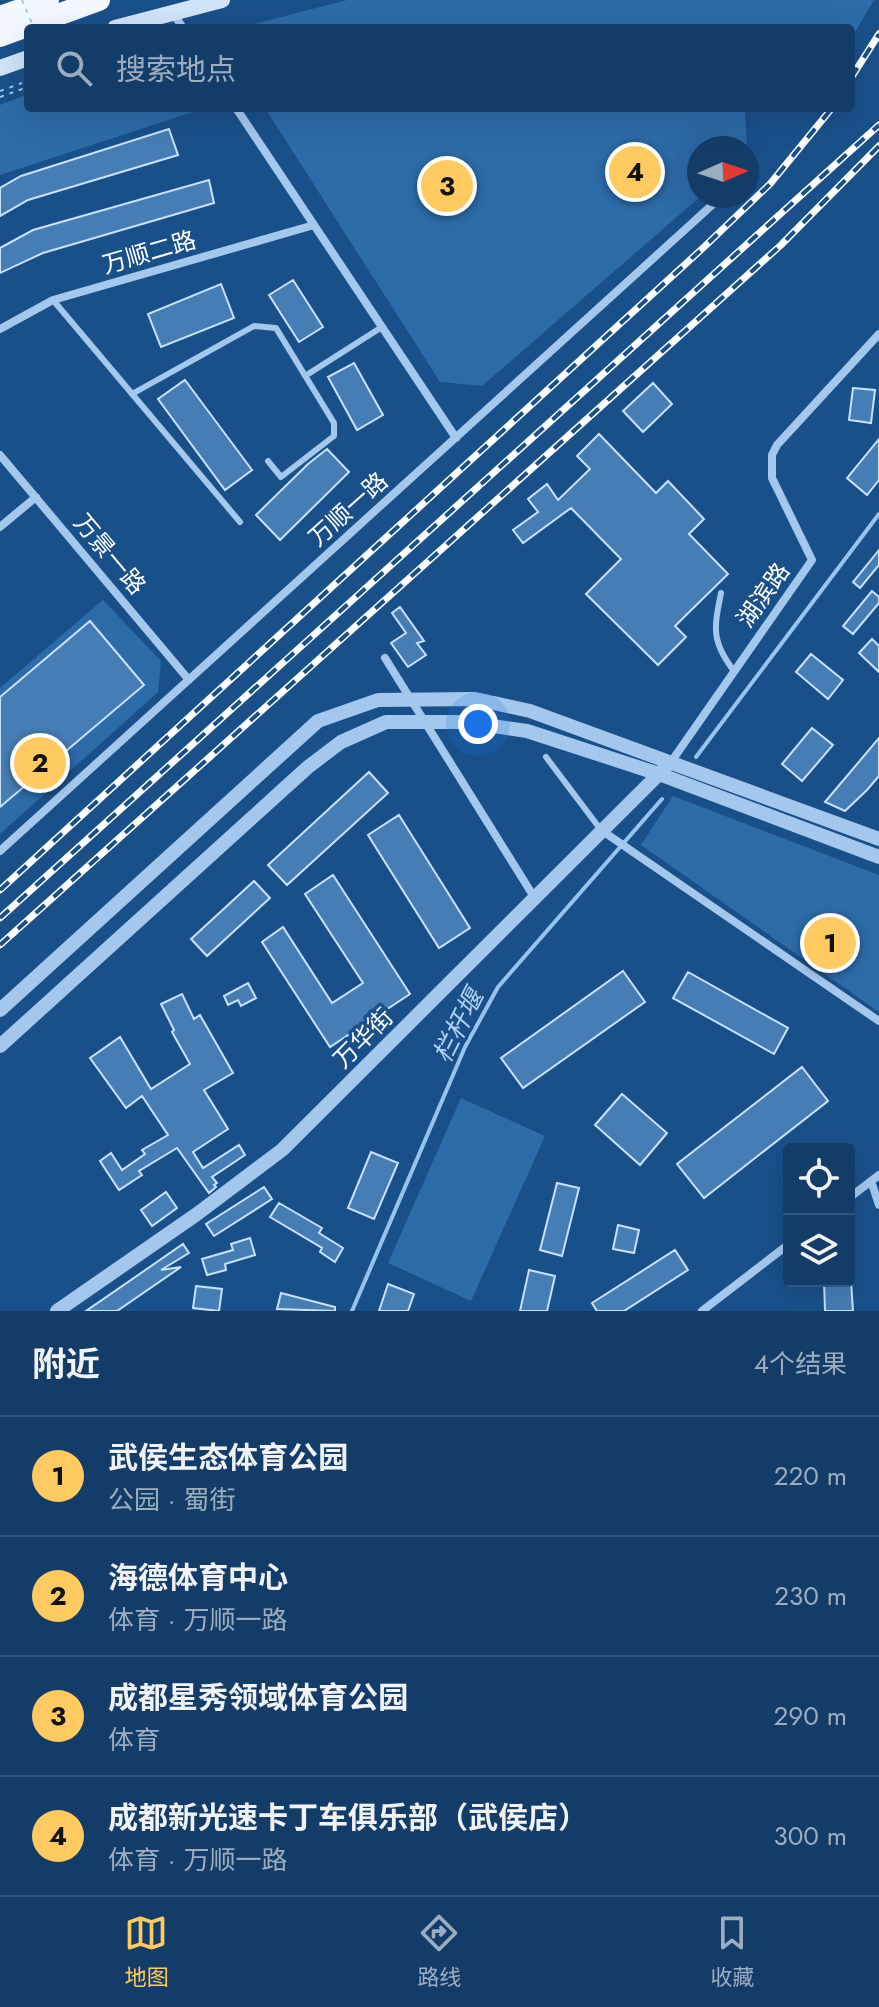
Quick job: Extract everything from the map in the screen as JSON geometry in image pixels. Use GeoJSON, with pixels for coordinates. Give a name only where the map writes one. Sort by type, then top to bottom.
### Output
{"type":"FeatureCollection","features":[{"type":"Feature","properties":{"kind":"highway"},"geometry":{"type":"LineString","coordinates":[[0,17],[48,0]]}},
{"type":"Feature","properties":{"kind":"highway"},"geometry":{"type":"LineString","coordinates":[[33,24],[99,0]]}},
{"type":"Feature","properties":{"kind":"highway"},"geometry":{"type":"LineString","coordinates":[[0,36],[24,27]]}},
{"type":"Feature","properties":{"kind":"main road"},"geometry":{"type":"LineString","coordinates":[[129,24],[222,0]]}},
{"type":"Feature","properties":{"kind":"main road"},"geometry":{"type":"LineString","coordinates":[[0,68],[24,59]]}},
{"type":"Feature","properties":{"kind":"street"},"geometry":{"type":"LineString","coordinates":[[172,12],[180,24]]}},
{"type":"Feature","properties":{"kind":"street"},"geometry":{"type":"LineString","coordinates":[[239,112],[456,438]]}},
{"type":"Feature","properties":{"kind":"street","name":"万顺一路"},"geometry":{"type":"LineString","coordinates":[[0,851],[709,208]]}},
{"type":"Feature","properties":{"kind":"street","name":"万顺二路"},"geometry":{"type":"LineString","coordinates":[[0,329],[53,300],[314,225]]}},
{"type":"Feature","properties":{"kind":"street","name":"湖滨路"},"geometry":{"type":"LineString","coordinates":[[671,762],[812,560],[772,478],[772,455],[777,445],[879,334]]}},
{"type":"Feature","properties":{"kind":"street","name":"万景一路"},"geometry":{"type":"LineString","coordinates":[[0,455],[189,680]]}},
{"type":"Feature","properties":{"kind":"street"},"geometry":{"type":"LineString","coordinates":[[0,527],[36,497]]}},
{"type":"Feature","properties":{"kind":"street"},"geometry":{"type":"LineString","coordinates":[[385,658],[534,897]]}},
{"type":"Feature","properties":{"kind":"street"},"geometry":{"type":"LineString","coordinates":[[0,1010],[318,721],[378,700],[475,699],[530,711],[877,835],[873,855],[659,774],[527,731],[465,722],[386,722],[341,742],[308,767],[0,1046]]}},
{"type":"Feature","properties":{"kind":"street","name":"万华街"},"geometry":{"type":"LineString","coordinates":[[57,1311],[197,1214],[282,1150],[671,762]]}},
{"type":"Feature","properties":{"kind":"street"},"geometry":{"type":"LineString","coordinates":[[601,830],[879,1021]]}},
{"type":"Feature","properties":{"kind":"street"},"geometry":{"type":"LineString","coordinates":[[855,1193],[875,1178],[879,1205]]}},
{"type":"Feature","properties":{"kind":"street"},"geometry":{"type":"LineString","coordinates":[[702,1311],[783,1249]]}},
{"type":"Feature","properties":{"kind":"lane"},"geometry":{"type":"LineString","coordinates":[[53,300],[240,522]]}},
{"type":"Feature","properties":{"kind":"lane"},"geometry":{"type":"LineString","coordinates":[[132,394],[254,326],[276,328],[334,423],[334,436],[281,477],[268,461]]}},
{"type":"Feature","properties":{"kind":"lane"},"geometry":{"type":"LineString","coordinates":[[305,376],[382,327]]}},
{"type":"Feature","properties":{"kind":"lane"},"geometry":{"type":"LineString","coordinates":[[721,593],[714,628],[720,652],[734,671]]}},
{"type":"Feature","properties":{"kind":"lane"},"geometry":{"type":"LineString","coordinates":[[546,757],[601,830]]}},
{"type":"Feature","properties":{"kind":"path"},"geometry":{"type":"LineString","coordinates":[[22,0],[32,24]]}},
{"type":"Feature","properties":{"kind":"path"},"geometry":{"type":"LineString","coordinates":[[0,91],[22,83]]}},
{"type":"Feature","properties":{"kind":"path"},"geometry":{"type":"LineString","coordinates":[[0,97],[24,88]]}},
{"type":"Feature","properties":{"kind":"shaded area"},"geometry":{"type":"Polygon","coordinates":[[[347,0],[874,0],[855,32],[855,24],[254,24],[347,0]]]}},
{"type":"Feature","properties":{"kind":"shaded area"},"geometry":{"type":"Polygon","coordinates":[[[24,96],[24,112],[193,112],[0,175],[0,105],[24,96]]]}},
{"type":"Feature","properties":{"kind":"shaded area"},"geometry":{"type":"Polygon","coordinates":[[[268,112],[745,112],[746,136],[687,136],[687,208],[482,386],[440,382],[268,112]]]}},
{"type":"Feature","properties":{"kind":"shaded area"},"geometry":{"type":"Polygon","coordinates":[[[103,600],[161,661],[158,692],[0,834],[0,688],[103,600]]]}},
{"type":"Feature","properties":{"kind":"shaded area"},"geometry":{"type":"Polygon","coordinates":[[[673,796],[879,875],[879,1012],[641,845],[673,796]]]}},
{"type":"Feature","properties":{"kind":"shaded area"},"geometry":{"type":"Polygon","coordinates":[[[461,1098],[545,1136],[471,1301],[388,1263],[461,1098]]]}},
{"type":"Feature","properties":{"kind":"building"},"geometry":{"type":"Polygon","coordinates":[[[169,129],[178,155],[28,200],[0,216],[0,188],[21,176],[169,129]]]}},
{"type":"Feature","properties":{"kind":"building"},"geometry":{"type":"Polygon","coordinates":[[[209,180],[214,203],[43,253],[0,273],[0,248],[33,230],[209,180]]]}},
{"type":"Feature","properties":{"kind":"building"},"geometry":{"type":"Polygon","coordinates":[[[293,280],[323,327],[299,342],[269,295],[293,280]]]}},
{"type":"Feature","properties":{"kind":"building"},"geometry":{"type":"Polygon","coordinates":[[[221,284],[234,318],[161,347],[148,314],[221,284]]]}},
{"type":"Feature","properties":{"kind":"building"},"geometry":{"type":"Polygon","coordinates":[[[354,363],[383,415],[357,430],[328,377],[354,363]]]}},
{"type":"Feature","properties":{"kind":"building"},"geometry":{"type":"Polygon","coordinates":[[[185,380],[252,470],[225,490],[158,399],[185,380]]]}},
{"type":"Feature","properties":{"kind":"building"},"geometry":{"type":"Polygon","coordinates":[[[653,383],[672,404],[643,432],[623,411],[653,383]]]}},
{"type":"Feature","properties":{"kind":"building"},"geometry":{"type":"Polygon","coordinates":[[[853,388],[875,390],[871,423],[849,420],[853,388]]]}},
{"type":"Feature","properties":{"kind":"building"},"geometry":{"type":"Polygon","coordinates":[[[599,434],[656,493],[668,481],[704,519],[689,534],[728,574],[675,626],[686,637],[658,665],[586,594],[621,559],[571,508],[523,543],[513,530],[538,512],[528,499],[547,484],[558,500],[590,469],[577,456],[599,434]]]}},
{"type":"Feature","properties":{"kind":"building"},"geometry":{"type":"Polygon","coordinates":[[[879,439],[879,480],[867,495],[847,478],[879,439]]]}},
{"type":"Feature","properties":{"kind":"building"},"geometry":{"type":"Polygon","coordinates":[[[327,449],[349,472],[280,540],[256,515],[327,449]]]}},
{"type":"Feature","properties":{"kind":"building"},"geometry":{"type":"Polygon","coordinates":[[[879,550],[879,565],[860,588],[853,582],[879,550]]]}},
{"type":"Feature","properties":{"kind":"building"},"geometry":{"type":"Polygon","coordinates":[[[872,591],[879,597],[879,603],[853,634],[843,626],[872,591]]]}},
{"type":"Feature","properties":{"kind":"building"},"geometry":{"type":"Polygon","coordinates":[[[400,607],[424,641],[417,643],[426,655],[408,667],[391,643],[406,633],[392,613],[400,607]]]}},
{"type":"Feature","properties":{"kind":"building"},"geometry":{"type":"Polygon","coordinates":[[[90,621],[144,685],[0,807],[0,697],[90,621]]]}},
{"type":"Feature","properties":{"kind":"building"},"geometry":{"type":"Polygon","coordinates":[[[872,639],[879,646],[879,672],[859,653],[872,639]]]}},
{"type":"Feature","properties":{"kind":"building"},"geometry":{"type":"Polygon","coordinates":[[[811,654],[843,680],[828,699],[796,672],[811,654]]]}},
{"type":"Feature","properties":{"kind":"building"},"geometry":{"type":"Polygon","coordinates":[[[812,728],[833,745],[802,781],[782,764],[812,728]]]}},
{"type":"Feature","properties":{"kind":"building"},"geometry":{"type":"Polygon","coordinates":[[[879,738],[879,776],[845,811],[825,802],[879,738]]]}},
{"type":"Feature","properties":{"kind":"building"},"geometry":{"type":"Polygon","coordinates":[[[369,772],[388,793],[287,885],[268,865],[369,772]]]}},
{"type":"Feature","properties":{"kind":"building"},"geometry":{"type":"Polygon","coordinates":[[[399,815],[470,928],[439,948],[368,835],[399,815]]]}},
{"type":"Feature","properties":{"kind":"building"},"geometry":{"type":"Polygon","coordinates":[[[333,875],[410,994],[330,1047],[262,942],[283,927],[332,1003],[363,983],[305,894],[333,875]]]}},
{"type":"Feature","properties":{"kind":"building"},"geometry":{"type":"Polygon","coordinates":[[[254,881],[270,898],[207,956],[191,939],[254,881]]]}},
{"type":"Feature","properties":{"kind":"building"},"geometry":{"type":"Polygon","coordinates":[[[623,971],[645,1002],[523,1088],[501,1058],[623,971]]]}},
{"type":"Feature","properties":{"kind":"building"},"geometry":{"type":"Polygon","coordinates":[[[688,972],[788,1028],[774,1054],[673,998],[688,972]]]}},
{"type":"Feature","properties":{"kind":"building"},"geometry":{"type":"Polygon","coordinates":[[[248,983],[256,998],[241,1006],[238,1000],[228,1005],[224,996],[248,983]]]}},
{"type":"Feature","properties":{"kind":"building"},"geometry":{"type":"Polygon","coordinates":[[[182,994],[194,1019],[200,1015],[233,1073],[204,1090],[228,1129],[193,1152],[203,1168],[239,1145],[245,1155],[212,1177],[217,1183],[209,1193],[177,1148],[139,1171],[142,1175],[119,1190],[100,1161],[111,1153],[122,1170],[145,1154],[142,1150],[168,1135],[142,1096],[126,1108],[90,1058],[120,1037],[151,1089],[190,1064],[161,1004],[182,994]]]}},
{"type":"Feature","properties":{"kind":"building"},"geometry":{"type":"Polygon","coordinates":[[[802,1067],[828,1101],[704,1198],[677,1164],[802,1067]]]}},
{"type":"Feature","properties":{"kind":"building"},"geometry":{"type":"Polygon","coordinates":[[[622,1094],[667,1133],[640,1165],[595,1125],[622,1094]]]}},
{"type":"Feature","properties":{"kind":"building"},"geometry":{"type":"Polygon","coordinates":[[[371,1152],[398,1163],[374,1219],[348,1208],[371,1152]]]}},
{"type":"Feature","properties":{"kind":"building"},"geometry":{"type":"Polygon","coordinates":[[[557,1183],[579,1188],[562,1256],[540,1250],[557,1183]]]}},
{"type":"Feature","properties":{"kind":"building"},"geometry":{"type":"Polygon","coordinates":[[[264,1187],[272,1199],[214,1236],[206,1224],[264,1187]]]}},
{"type":"Feature","properties":{"kind":"building"},"geometry":{"type":"Polygon","coordinates":[[[166,1192],[177,1208],[152,1226],[141,1210],[166,1192]]]}},
{"type":"Feature","properties":{"kind":"building"},"geometry":{"type":"Polygon","coordinates":[[[279,1203],[322,1228],[319,1233],[343,1248],[335,1262],[320,1252],[322,1248],[270,1217],[279,1203]]]}},
{"type":"Feature","properties":{"kind":"building"},"geometry":{"type":"Polygon","coordinates":[[[618,1225],[639,1230],[634,1253],[613,1249],[618,1225]]]}},
{"type":"Feature","properties":{"kind":"building"},"geometry":{"type":"Polygon","coordinates":[[[250,1238],[255,1255],[225,1264],[226,1270],[207,1275],[202,1259],[233,1250],[231,1244],[250,1238]]]}},
{"type":"Feature","properties":{"kind":"building"},"geometry":{"type":"Polygon","coordinates":[[[183,1244],[189,1253],[161,1270],[181,1267],[117,1311],[86,1311],[183,1244]]]}},
{"type":"Feature","properties":{"kind":"building"},"geometry":{"type":"Polygon","coordinates":[[[675,1250],[688,1270],[624,1311],[597,1311],[592,1303],[675,1250]]]}},
{"type":"Feature","properties":{"kind":"building"},"geometry":{"type":"Polygon","coordinates":[[[529,1270],[555,1276],[547,1311],[520,1311],[529,1270]]]}},
{"type":"Feature","properties":{"kind":"building"},"geometry":{"type":"Polygon","coordinates":[[[388,1284],[414,1294],[408,1311],[379,1311],[388,1284]]]}},
{"type":"Feature","properties":{"kind":"building"},"geometry":{"type":"Polygon","coordinates":[[[196,1286],[222,1289],[219,1311],[193,1308],[196,1286]]]}},
{"type":"Feature","properties":{"kind":"building"},"geometry":{"type":"Polygon","coordinates":[[[824,1287],[851,1287],[853,1311],[825,1311],[824,1287]]]}},
{"type":"Feature","properties":{"kind":"building"},"geometry":{"type":"Polygon","coordinates":[[[281,1293],[335,1307],[335,1311],[277,1309],[281,1293]]]}},
{"type":"Feature","properties":{"kind":"waterway","name":"栏杆堰"},"geometry":{"type":"LineString","coordinates":[[696,757],[879,514]]}},
{"type":"Feature","properties":{"kind":"waterway","name":"栏杆堰"},"geometry":{"type":"LineString","coordinates":[[352,1311],[465,1047],[498,987],[662,799]]}},
{"type":"Feature","properties":{"kind":"railway"},"geometry":{"type":"LineString","coordinates":[[855,72],[879,34]]}},
{"type":"Feature","properties":{"kind":"railway"},"geometry":{"type":"LineString","coordinates":[[0,890],[703,248],[770,184],[829,112]]}},
{"type":"Feature","properties":{"kind":"railway"},"geometry":{"type":"LineString","coordinates":[[0,918],[879,125]]}},
{"type":"Feature","properties":{"kind":"railway"},"geometry":{"type":"LineString","coordinates":[[0,945],[781,245],[879,146]]}},
{"type":"Feature","properties":{"kind":"place","name":"成都新光速卡丁车俱乐部（武侯店）"},"geometry":{"type":"Point","coordinates":[635,172]}},
{"type":"Feature","properties":{"kind":"place","name":"成都星秀领域体育公园"},"geometry":{"type":"Point","coordinates":[447,186]}},
{"type":"Feature","properties":{"kind":"place","name":"海德体育中心"},"geometry":{"type":"Point","coordinates":[40,763]}},
{"type":"Feature","properties":{"kind":"place","name":"武侯生态体育公园"},"geometry":{"type":"Point","coordinates":[830,943]}}]}
